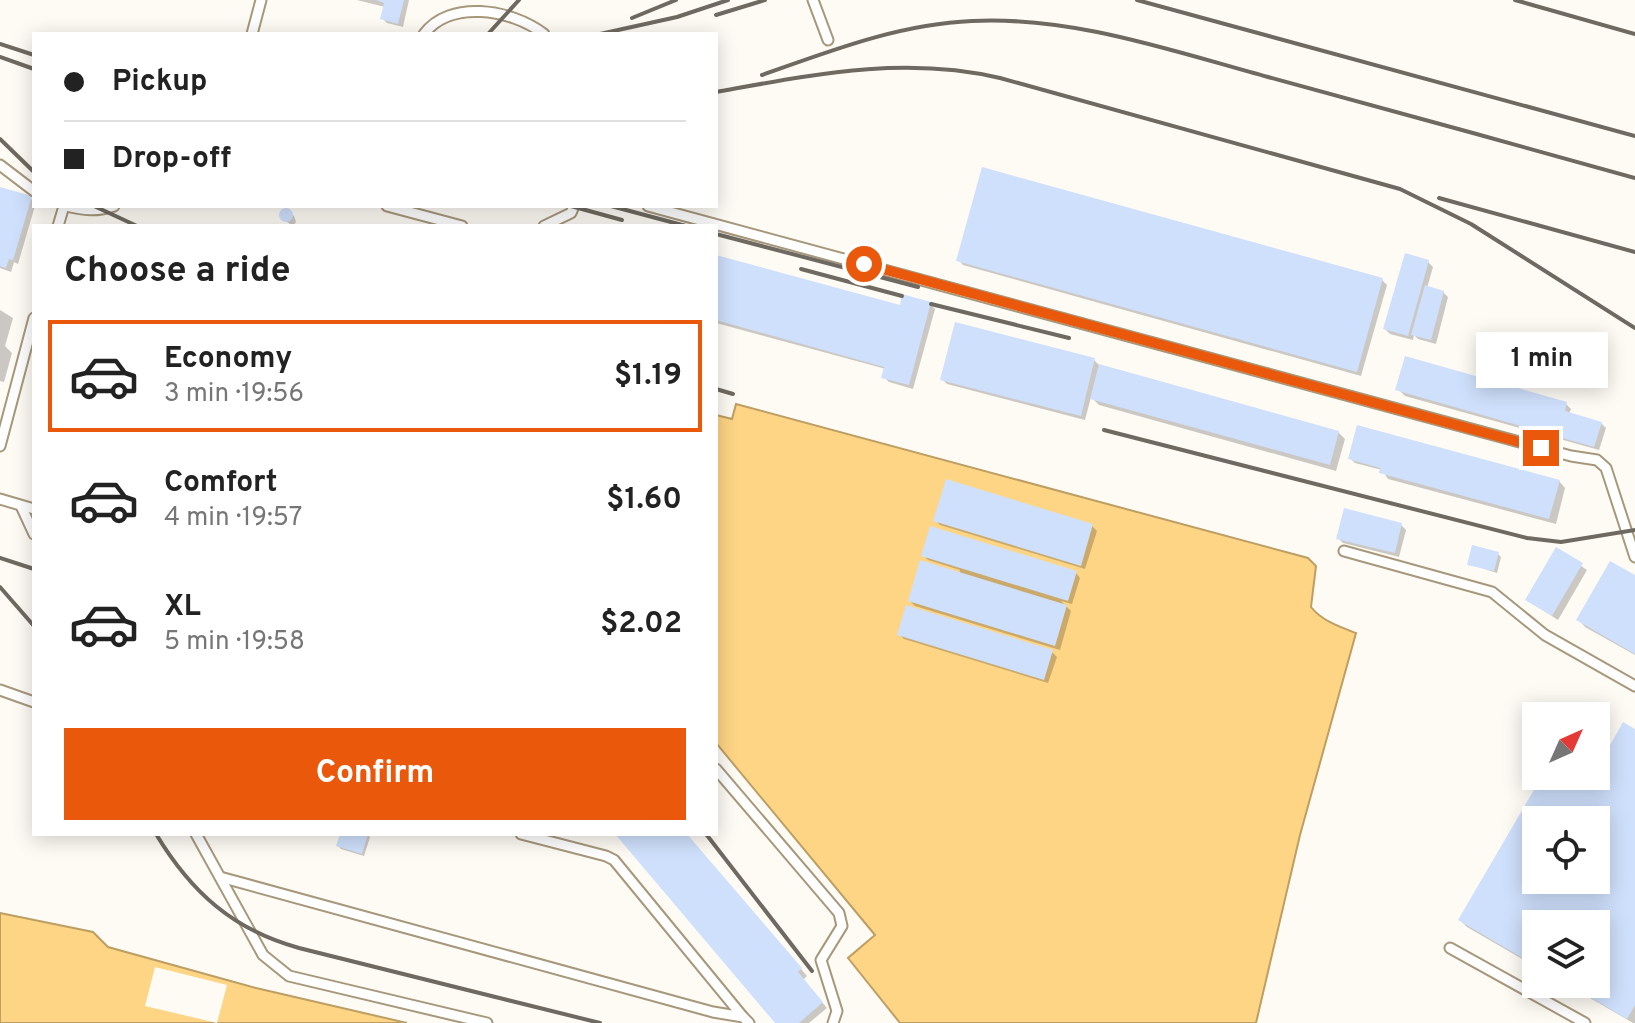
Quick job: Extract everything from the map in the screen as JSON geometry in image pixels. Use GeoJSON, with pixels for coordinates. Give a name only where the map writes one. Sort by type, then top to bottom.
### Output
{"type":"FeatureCollection","features":[{"type":"Feature","properties":{"kind":"lane"},"geometry":{"type":"LineString","coordinates":[[253,32],[261,0]]}},
{"type":"Feature","properties":{"kind":"lane"},"geometry":{"type":"LineString","coordinates":[[813,0],[828,40]]}},
{"type":"Feature","properties":{"kind":"lane"},"geometry":{"type":"LineString","coordinates":[[426,32],[440,14],[448,9],[466,6],[513,16],[541,32]]}},
{"type":"Feature","properties":{"kind":"lane"},"geometry":{"type":"LineString","coordinates":[[0,165],[32,189]]}},
{"type":"Feature","properties":{"kind":"lane"},"geometry":{"type":"LineString","coordinates":[[76,208],[108,208]]}},
{"type":"Feature","properties":{"kind":"lane"},"geometry":{"type":"LineString","coordinates":[[394,208],[454,224]]}},
{"type":"Feature","properties":{"kind":"lane"},"geometry":{"type":"LineString","coordinates":[[548,224],[571,213],[573,208]]}},
{"type":"Feature","properties":{"kind":"lane"},"geometry":{"type":"LineString","coordinates":[[655,208],[714,224]]}},
{"type":"Feature","properties":{"kind":"lane"},"geometry":{"type":"LineString","coordinates":[[718,225],[1571,456],[1597,460],[1606,468],[1635,557]]}},
{"type":"Feature","properties":{"kind":"lane"},"geometry":{"type":"LineString","coordinates":[[0,446],[32,326]]}},
{"type":"Feature","properties":{"kind":"lane"},"geometry":{"type":"LineString","coordinates":[[0,499],[32,509]]}},
{"type":"Feature","properties":{"kind":"lane"},"geometry":{"type":"LineString","coordinates":[[21,506],[32,530]]}},
{"type":"Feature","properties":{"kind":"lane"},"geometry":{"type":"LineString","coordinates":[[1344,551],[1492,592],[1545,635],[1635,686]]}},
{"type":"Feature","properties":{"kind":"lane"},"geometry":{"type":"LineString","coordinates":[[0,690],[32,701]]}},
{"type":"Feature","properties":{"kind":"lane"},"geometry":{"type":"LineString","coordinates":[[718,771],[839,913],[842,926],[821,960],[837,1011],[833,1023]]}},
{"type":"Feature","properties":{"kind":"lane"},"geometry":{"type":"LineString","coordinates":[[197,836],[263,955],[289,976],[487,1023]]}},
{"type":"Feature","properties":{"kind":"lane"},"geometry":{"type":"LineString","coordinates":[[529,836],[606,856],[622,868],[746,1020]]}},
{"type":"Feature","properties":{"kind":"lane"},"geometry":{"type":"LineString","coordinates":[[220,877],[746,1020]]}},
{"type":"Feature","properties":{"kind":"lane"},"geometry":{"type":"LineString","coordinates":[[1450,948],[1585,1023]]}},
{"type":"Feature","properties":{"kind":"shaded area"},"geometry":{"type":"Polygon","coordinates":[[[736,404],[1308,558],[1316,566],[1311,607],[1326,620],[1356,633],[1300,835],[1256,1023],[900,1023],[848,958],[875,935],[718,745],[718,416],[732,419],[736,404]]]}},
{"type":"Feature","properties":{"kind":"shaded area"},"geometry":{"type":"Polygon","coordinates":[[[0,913],[93,932],[108,947],[256,988],[407,1023],[0,1023],[0,913]]]}},
{"type":"Feature","properties":{"kind":"pier"},"geometry":{"type":"Polygon","coordinates":[[[155,967],[227,985],[217,1023],[145,1006],[155,967]]]}},
{"type":"Feature","properties":{"kind":"building"},"geometry":{"type":"Polygon","coordinates":[[[376,0],[404,0],[398,24],[380,19],[384,3],[376,0]]]}},
{"type":"Feature","properties":{"kind":"building"},"geometry":{"type":"Polygon","coordinates":[[[982,167],[1383,278],[1357,372],[956,261],[982,167]]]}},
{"type":"Feature","properties":{"kind":"building"},"geometry":{"type":"Polygon","coordinates":[[[0,187],[32,196],[13,260],[9,259],[6,268],[0,266],[0,187]]]}},
{"type":"Feature","properties":{"kind":"building"},"geometry":{"type":"Polygon","coordinates":[[[286,208],[293,215],[286,222],[279,215],[286,208]]]}},
{"type":"Feature","properties":{"kind":"building"},"geometry":{"type":"Polygon","coordinates":[[[1405,253],[1429,260],[1408,336],[1383,329],[1405,253]]]}},
{"type":"Feature","properties":{"kind":"building"},"geometry":{"type":"Polygon","coordinates":[[[718,256],[900,305],[902,294],[931,302],[909,385],[881,378],[884,367],[718,321],[718,256]]]}},
{"type":"Feature","properties":{"kind":"building"},"geometry":{"type":"Polygon","coordinates":[[[1425,285],[1444,291],[1431,340],[1411,335],[1425,285]]]}},
{"type":"Feature","properties":{"kind":"building"},"geometry":{"type":"Polygon","coordinates":[[[955,322],[1095,358],[1081,416],[940,380],[955,322]]]}},
{"type":"Feature","properties":{"kind":"building"},"geometry":{"type":"Polygon","coordinates":[[[1405,356],[1567,402],[1565,411],[1602,422],[1594,447],[1395,390],[1405,356]]]}},
{"type":"Feature","properties":{"kind":"building"},"geometry":{"type":"Polygon","coordinates":[[[1099,364],[1339,431],[1330,465],[1090,399],[1099,364]]]}},
{"type":"Feature","properties":{"kind":"building"},"geometry":{"type":"Polygon","coordinates":[[[1357,425],[1560,480],[1549,519],[1379,473],[1380,468],[1348,459],[1357,425]]]}},
{"type":"Feature","properties":{"kind":"building"},"geometry":{"type":"Polygon","coordinates":[[[946,479],[1093,524],[1081,566],[933,521],[946,479]]]}},
{"type":"Feature","properties":{"kind":"building"},"geometry":{"type":"Polygon","coordinates":[[[1344,508],[1402,523],[1395,553],[1336,539],[1344,508]]]}},
{"type":"Feature","properties":{"kind":"building"},"geometry":{"type":"Polygon","coordinates":[[[930,526],[1077,571],[1068,601],[921,556],[930,526]]]}},
{"type":"Feature","properties":{"kind":"building"},"geometry":{"type":"Polygon","coordinates":[[[1472,545],[1499,552],[1494,571],[1467,565],[1472,545]]]}},
{"type":"Feature","properties":{"kind":"building"},"geometry":{"type":"Polygon","coordinates":[[[1556,547],[1583,563],[1552,616],[1525,600],[1556,547]]]}},
{"type":"Feature","properties":{"kind":"building"},"geometry":{"type":"Polygon","coordinates":[[[920,560],[1067,605],[1055,646],[908,601],[920,560]]]}},
{"type":"Feature","properties":{"kind":"building"},"geometry":{"type":"Polygon","coordinates":[[[1610,561],[1635,575],[1635,654],[1576,620],[1610,561]]]}},
{"type":"Feature","properties":{"kind":"building"},"geometry":{"type":"Polygon","coordinates":[[[906,605],[1053,650],[1044,680],[897,635],[906,605]]]}},
{"type":"Feature","properties":{"kind":"building"},"geometry":{"type":"Polygon","coordinates":[[[1623,722],[1635,729],[1635,1005],[1627,1019],[1592,998],[1610,998],[1610,910],[1522,910],[1522,958],[1458,920],[1522,810],[1522,894],[1610,894],[1610,806],[1524,806],[1534,790],[1610,790],[1610,745],[1623,722]]]}},
{"type":"Feature","properties":{"kind":"building"},"geometry":{"type":"Polygon","coordinates":[[[339,836],[367,836],[362,854],[336,846],[339,836]]]}},
{"type":"Feature","properties":{"kind":"building"},"geometry":{"type":"Polygon","coordinates":[[[617,836],[689,836],[802,968],[798,972],[823,1002],[799,1023],[775,1023],[617,836]]]}},
{"type":"Feature","properties":{"kind":"railway"},"geometry":{"type":"LineString","coordinates":[[490,32],[519,0]]}},
{"type":"Feature","properties":{"kind":"railway"},"geometry":{"type":"LineString","coordinates":[[632,18],[676,0]]}},
{"type":"Feature","properties":{"kind":"railway"},"geometry":{"type":"LineString","coordinates":[[609,32],[677,17],[728,0]]}},
{"type":"Feature","properties":{"kind":"railway"},"geometry":{"type":"LineString","coordinates":[[716,15],[765,0]]}},
{"type":"Feature","properties":{"kind":"railway"},"geometry":{"type":"LineString","coordinates":[[1137,0],[1635,136]]}},
{"type":"Feature","properties":{"kind":"railway"},"geometry":{"type":"LineString","coordinates":[[1515,0],[1635,34]]}},
{"type":"Feature","properties":{"kind":"railway"},"geometry":{"type":"LineString","coordinates":[[762,75],[865,40],[918,27],[972,21],[1047,24],[1122,37],[1635,178]]}},
{"type":"Feature","properties":{"kind":"railway"},"geometry":{"type":"LineString","coordinates":[[0,44],[32,54]]}},
{"type":"Feature","properties":{"kind":"railway"},"geometry":{"type":"LineString","coordinates":[[0,57],[32,68]]}},
{"type":"Feature","properties":{"kind":"railway"},"geometry":{"type":"LineString","coordinates":[[718,92],[822,74],[893,68],[964,71],[1000,78],[1400,189],[1471,224],[1635,328]]}},
{"type":"Feature","properties":{"kind":"railway"},"geometry":{"type":"LineString","coordinates":[[0,139],[32,170]]}},
{"type":"Feature","properties":{"kind":"railway"},"geometry":{"type":"LineString","coordinates":[[1439,198],[1635,252]]}},
{"type":"Feature","properties":{"kind":"railway"},"geometry":{"type":"LineString","coordinates":[[98,208],[133,224]]}},
{"type":"Feature","properties":{"kind":"railway"},"geometry":{"type":"LineString","coordinates":[[578,208],[622,220]]}},
{"type":"Feature","properties":{"kind":"railway"},"geometry":{"type":"LineString","coordinates":[[618,208],[678,224]]}},
{"type":"Feature","properties":{"kind":"railway"},"geometry":{"type":"LineString","coordinates":[[718,235],[918,287]]}},
{"type":"Feature","properties":{"kind":"railway"},"geometry":{"type":"LineString","coordinates":[[801,269],[902,296]]}},
{"type":"Feature","properties":{"kind":"railway"},"geometry":{"type":"LineString","coordinates":[[931,304],[1069,338]]}},
{"type":"Feature","properties":{"kind":"railway"},"geometry":{"type":"LineString","coordinates":[[718,390],[733,394]]}},
{"type":"Feature","properties":{"kind":"railway"},"geometry":{"type":"LineString","coordinates":[[1104,430],[1527,538],[1561,542],[1635,530]]}},
{"type":"Feature","properties":{"kind":"railway"},"geometry":{"type":"LineString","coordinates":[[0,558],[32,568]]}},
{"type":"Feature","properties":{"kind":"railway"},"geometry":{"type":"LineString","coordinates":[[0,587],[32,624]]}},
{"type":"Feature","properties":{"kind":"railway"},"geometry":{"type":"LineString","coordinates":[[157,836],[199,891],[234,919],[275,940],[600,1023]]}},
{"type":"Feature","properties":{"kind":"railway"},"geometry":{"type":"LineString","coordinates":[[708,836],[812,971]]}},
{"type":"Feature","properties":{"kind":"route"},"geometry":{"type":"LineString","coordinates":[[864,264],[1541,448]]}}]}
